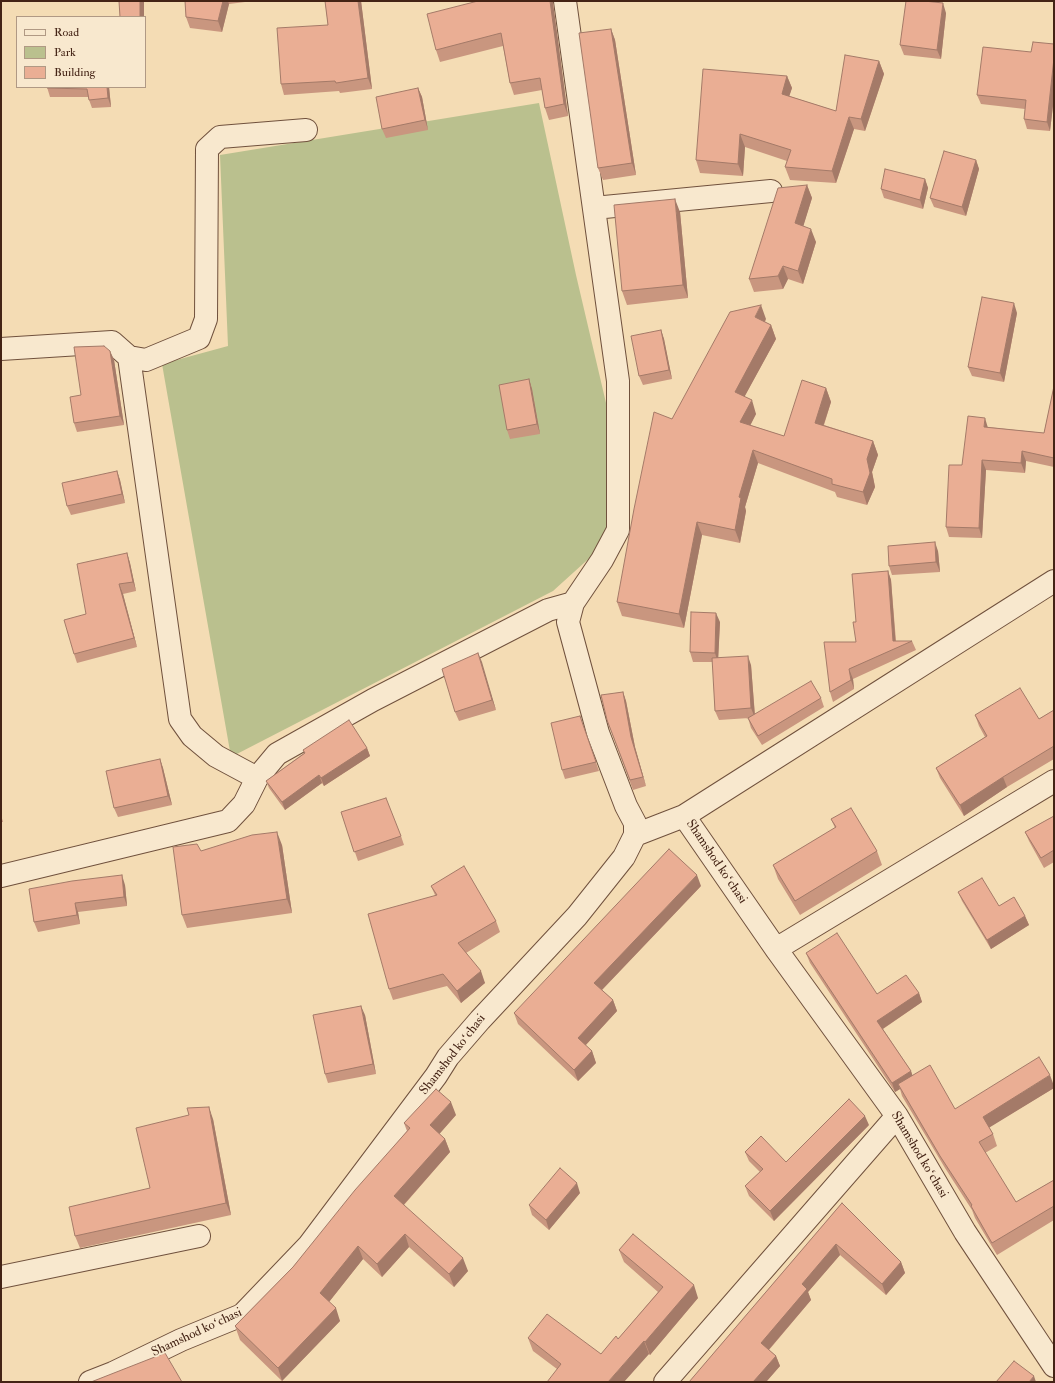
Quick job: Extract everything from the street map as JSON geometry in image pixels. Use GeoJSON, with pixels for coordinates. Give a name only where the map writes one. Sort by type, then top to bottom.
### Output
{"type":"FeatureCollection","features":[{"type":"Feature","properties":{"kind":"street"},"geometry":{"type":"LineString","coordinates":[[565,1],[618,381],[618,530],[602,560],[573,603],[568,622],[598,733],[626,806],[635,823],[635,835]]}},
{"type":"Feature","properties":{"kind":"street"},"geometry":{"type":"LineString","coordinates":[[1,349],[112,342],[129,357],[146,360],[199,338],[206,319],[207,149],[220,137],[306,130]]}},
{"type":"Feature","properties":{"kind":"street"},"geometry":{"type":"LineString","coordinates":[[594,208],[771,191]]}},
{"type":"Feature","properties":{"kind":"street"},"geometry":{"type":"LineString","coordinates":[[129,357],[180,718],[192,736],[216,756],[257,778]]}},
{"type":"Feature","properties":{"kind":"street"},"geometry":{"type":"LineString","coordinates":[[684,816],[1054,581]]}},
{"type":"Feature","properties":{"kind":"street"},"geometry":{"type":"LineString","coordinates":[[1,876],[228,821],[244,804],[257,778],[277,754],[373,700],[548,610],[573,603]]}},
{"type":"Feature","properties":{"kind":"street"},"geometry":{"type":"LineString","coordinates":[[776,949],[1054,781]]}},
{"type":"Feature","properties":{"kind":"street","name":"Shamshod koʻchasi"},"geometry":{"type":"LineString","coordinates":[[90,1382],[114,1373],[181,1340],[242,1315],[309,1245],[436,1076],[448,1057],[480,1020],[577,916],[624,857],[635,835],[684,816],[776,949],[897,1116],[965,1232],[1054,1366]]}},
{"type":"Feature","properties":{"kind":"street"},"geometry":{"type":"LineString","coordinates":[[665,1382],[897,1116]]}},
{"type":"Feature","properties":{"kind":"street"},"geometry":{"type":"LineString","coordinates":[[1,1277],[199,1236]]}},
{"type":"Feature","properties":{"kind":"green space"},"geometry":{"type":"Polygon","coordinates":[[[539,103],[576,275],[606,403],[609,522],[595,553],[553,591],[231,757],[162,364],[228,346],[220,155],[539,103]]]}},
{"type":"Feature","properties":{"kind":"building"},"geometry":{"type":"Polygon","coordinates":[[[119,1],[140,1],[140,16],[120,16],[119,1]]]}},
{"type":"Feature","properties":{"kind":"building"},"geometry":{"type":"Polygon","coordinates":[[[185,1],[223,1],[218,21],[186,17],[185,1]]]}},
{"type":"Feature","properties":{"kind":"building"},"geometry":{"type":"Polygon","coordinates":[[[325,1],[358,1],[368,78],[336,83],[335,81],[281,84],[277,28],[328,25],[325,1]]]}},
{"type":"Feature","properties":{"kind":"building"},"geometry":{"type":"Polygon","coordinates":[[[478,1],[550,1],[564,104],[545,108],[540,78],[510,83],[501,33],[436,50],[427,14],[478,1]]]}},
{"type":"Feature","properties":{"kind":"building"},"geometry":{"type":"Polygon","coordinates":[[[906,1],[943,3],[937,50],[900,45],[906,1]]]}},
{"type":"Feature","properties":{"kind":"building"},"geometry":{"type":"Polygon","coordinates":[[[611,29],[632,163],[598,168],[579,33],[611,29]]]}},
{"type":"Feature","properties":{"kind":"building"},"geometry":{"type":"Polygon","coordinates":[[[1033,42],[1054,44],[1054,58],[1047,122],[1024,119],[1026,100],[977,95],[983,47],[1031,52],[1033,42]]]}},
{"type":"Feature","properties":{"kind":"building"},"geometry":{"type":"Polygon","coordinates":[[[845,55],[879,61],[861,119],[849,117],[832,171],[785,167],[791,150],[740,134],[738,164],[696,160],[703,69],[787,76],[782,94],[836,111],[845,55]]]}},
{"type":"Feature","properties":{"kind":"building"},"geometry":{"type":"Polygon","coordinates":[[[47,88],[107,88],[108,98],[89,100],[87,89],[47,88]]]}},
{"type":"Feature","properties":{"kind":"building"},"geometry":{"type":"Polygon","coordinates":[[[418,88],[425,120],[382,129],[376,97],[418,88]]]}},
{"type":"Feature","properties":{"kind":"building"},"geometry":{"type":"Polygon","coordinates":[[[944,151],[976,160],[962,207],[930,198],[944,151]]]}},
{"type":"Feature","properties":{"kind":"building"},"geometry":{"type":"Polygon","coordinates":[[[885,169],[925,179],[920,200],[881,189],[885,169]]]}},
{"type":"Feature","properties":{"kind":"building"},"geometry":{"type":"Polygon","coordinates":[[[807,185],[795,223],[811,229],[798,271],[783,266],[778,276],[749,279],[778,188],[807,185]]]}},
{"type":"Feature","properties":{"kind":"building"},"geometry":{"type":"Polygon","coordinates":[[[675,199],[683,285],[622,291],[614,205],[675,199]]]}},
{"type":"Feature","properties":{"kind":"building"},"geometry":{"type":"Polygon","coordinates":[[[982,297],[1014,303],[1000,373],[968,367],[982,297]]]}},
{"type":"Feature","properties":{"kind":"building"},"geometry":{"type":"Polygon","coordinates":[[[761,305],[755,317],[771,325],[735,392],[752,400],[740,422],[784,436],[802,380],[826,388],[815,423],[873,441],[867,459],[870,473],[863,492],[832,484],[832,479],[753,450],[739,497],[741,498],[735,530],[697,522],[679,614],[617,602],[654,412],[672,419],[730,312],[761,305]]]}},
{"type":"Feature","properties":{"kind":"building"},"geometry":{"type":"Polygon","coordinates":[[[661,330],[669,370],[639,376],[631,336],[661,330]]]}},
{"type":"Feature","properties":{"kind":"building"},"geometry":{"type":"Polygon","coordinates":[[[104,346],[110,351],[120,416],[74,423],[70,397],[81,395],[74,347],[104,346]]]}},
{"type":"Feature","properties":{"kind":"building"},"geometry":{"type":"Polygon","coordinates":[[[529,379],[537,424],[507,430],[499,385],[529,379]]]}},
{"type":"Feature","properties":{"kind":"building"},"geometry":{"type":"Polygon","coordinates":[[[1054,386],[1054,458],[1022,451],[1021,463],[982,460],[979,528],[946,527],[949,465],[962,465],[968,416],[985,418],[984,427],[1044,433],[1054,386]]]}},
{"type":"Feature","properties":{"kind":"building"},"geometry":{"type":"Polygon","coordinates":[[[117,471],[122,494],[67,506],[62,483],[117,471]]]}},
{"type":"Feature","properties":{"kind":"building"},"geometry":{"type":"Polygon","coordinates":[[[935,542],[936,562],[889,566],[888,546],[935,542]]]}},
{"type":"Feature","properties":{"kind":"building"},"geometry":{"type":"Polygon","coordinates":[[[127,553],[133,582],[119,584],[134,638],[74,654],[64,620],[86,614],[77,564],[127,553]]]}},
{"type":"Feature","properties":{"kind":"building"},"geometry":{"type":"Polygon","coordinates":[[[888,571],[893,641],[912,641],[849,669],[851,680],[830,692],[824,642],[856,642],[853,622],[856,622],[852,574],[888,571]]]}},
{"type":"Feature","properties":{"kind":"building"},"geometry":{"type":"Polygon","coordinates":[[[691,612],[716,613],[715,653],[690,652],[691,612]]]}},
{"type":"Feature","properties":{"kind":"building"},"geometry":{"type":"Polygon","coordinates":[[[478,653],[492,700],[455,712],[442,669],[478,653]]]}},
{"type":"Feature","properties":{"kind":"building"},"geometry":{"type":"Polygon","coordinates":[[[748,656],[751,708],[715,711],[712,658],[748,656]]]}},
{"type":"Feature","properties":{"kind":"building"},"geometry":{"type":"Polygon","coordinates":[[[811,681],[821,698],[758,736],[748,718],[811,681]]]}},
{"type":"Feature","properties":{"kind":"building"},"geometry":{"type":"Polygon","coordinates":[[[1020,688],[1039,719],[1054,710],[1054,746],[960,805],[936,768],[987,736],[975,715],[1020,688]]]}},
{"type":"Feature","properties":{"kind":"building"},"geometry":{"type":"Polygon","coordinates":[[[623,692],[631,737],[643,777],[630,780],[607,720],[601,695],[623,692]]]}},
{"type":"Feature","properties":{"kind":"building"},"geometry":{"type":"Polygon","coordinates":[[[580,716],[596,762],[562,770],[551,723],[580,716]]]}},
{"type":"Feature","properties":{"kind":"building"},"geometry":{"type":"Polygon","coordinates":[[[349,720],[367,748],[321,778],[319,775],[282,802],[266,781],[305,753],[303,750],[349,720]]]}},
{"type":"Feature","properties":{"kind":"building"},"geometry":{"type":"Polygon","coordinates":[[[160,759],[168,796],[114,808],[106,771],[160,759]]]}},
{"type":"Feature","properties":{"kind":"building"},"geometry":{"type":"Polygon","coordinates":[[[386,798],[401,836],[354,852],[341,812],[386,798]]]}},
{"type":"Feature","properties":{"kind":"building"},"geometry":{"type":"Polygon","coordinates":[[[851,808],[877,851],[795,901],[773,865],[836,827],[831,819],[851,808]]]}},
{"type":"Feature","properties":{"kind":"building"},"geometry":{"type":"Polygon","coordinates":[[[1054,816],[1054,850],[1041,858],[1025,832],[1054,816]]]}},
{"type":"Feature","properties":{"kind":"building"},"geometry":{"type":"Polygon","coordinates":[[[277,832],[287,899],[182,915],[173,847],[197,844],[201,851],[252,835],[277,832]]]}},
{"type":"Feature","properties":{"kind":"building"},"geometry":{"type":"Polygon","coordinates":[[[669,849],[697,875],[594,983],[613,1000],[578,1038],[592,1051],[574,1070],[514,1013],[669,849]]]}},
{"type":"Feature","properties":{"kind":"building"},"geometry":{"type":"Polygon","coordinates":[[[464,866],[496,921],[458,943],[481,971],[457,991],[443,974],[389,989],[368,914],[437,895],[431,886],[464,866]]]}},
{"type":"Feature","properties":{"kind":"building"},"geometry":{"type":"Polygon","coordinates":[[[122,875],[124,897],[75,903],[77,915],[34,922],[29,889],[72,881],[122,875]]]}},
{"type":"Feature","properties":{"kind":"building"},"geometry":{"type":"Polygon","coordinates":[[[982,878],[999,906],[1014,897],[1025,916],[987,940],[958,892],[982,878]]]}},
{"type":"Feature","properties":{"kind":"building"},"geometry":{"type":"Polygon","coordinates":[[[837,933],[877,994],[906,975],[919,993],[877,1021],[911,1071],[892,1083],[806,953],[837,933]]]}},
{"type":"Feature","properties":{"kind":"building"},"geometry":{"type":"Polygon","coordinates":[[[361,1006],[373,1064],[325,1074],[313,1015],[361,1006]]]}},
{"type":"Feature","properties":{"kind":"building"},"geometry":{"type":"Polygon","coordinates":[[[1039,1057],[1050,1075],[983,1117],[993,1134],[979,1142],[1016,1202],[1054,1180],[1054,1206],[992,1243],[971,1206],[972,1205],[940,1156],[898,1084],[930,1065],[955,1109],[1039,1057]]]}},
{"type":"Feature","properties":{"kind":"building"},"geometry":{"type":"Polygon","coordinates":[[[436,1089],[451,1102],[430,1125],[445,1139],[394,1196],[463,1258],[449,1274],[405,1234],[377,1264],[358,1246],[320,1293],[336,1308],[278,1368],[235,1326],[293,1267],[355,1190],[410,1128],[404,1123],[436,1089]]]}},
{"type":"Feature","properties":{"kind":"building"},"geometry":{"type":"Polygon","coordinates":[[[849,1099],[865,1116],[770,1211],[745,1186],[763,1169],[745,1152],[761,1136],[786,1162],[849,1099]]]}},
{"type":"Feature","properties":{"kind":"building"},"geometry":{"type":"Polygon","coordinates":[[[209,1107],[226,1203],[75,1236],[69,1207],[150,1188],[136,1128],[189,1115],[187,1108],[209,1107]]]}},
{"type":"Feature","properties":{"kind":"building"},"geometry":{"type":"Polygon","coordinates":[[[560,1168],[577,1183],[546,1220],[529,1205],[560,1168]]]}},
{"type":"Feature","properties":{"kind":"building"},"geometry":{"type":"Polygon","coordinates":[[[842,1203],[901,1262],[882,1284],[836,1244],[802,1284],[807,1289],[761,1343],[776,1356],[753,1382],[689,1382],[842,1203]]]}},
{"type":"Feature","properties":{"kind":"building"},"geometry":{"type":"Polygon","coordinates":[[[633,1234],[694,1285],[608,1382],[547,1382],[561,1364],[528,1338],[547,1314],[601,1354],[616,1336],[618,1339],[663,1287],[619,1250],[633,1234]]]}},
{"type":"Feature","properties":{"kind":"building"},"geometry":{"type":"Polygon","coordinates":[[[165,1353],[182,1382],[91,1382],[165,1353]]]}},
{"type":"Feature","properties":{"kind":"building"},"geometry":{"type":"Polygon","coordinates":[[[1014,1361],[1034,1376],[1029,1382],[996,1382],[1014,1361]]]}}]}
